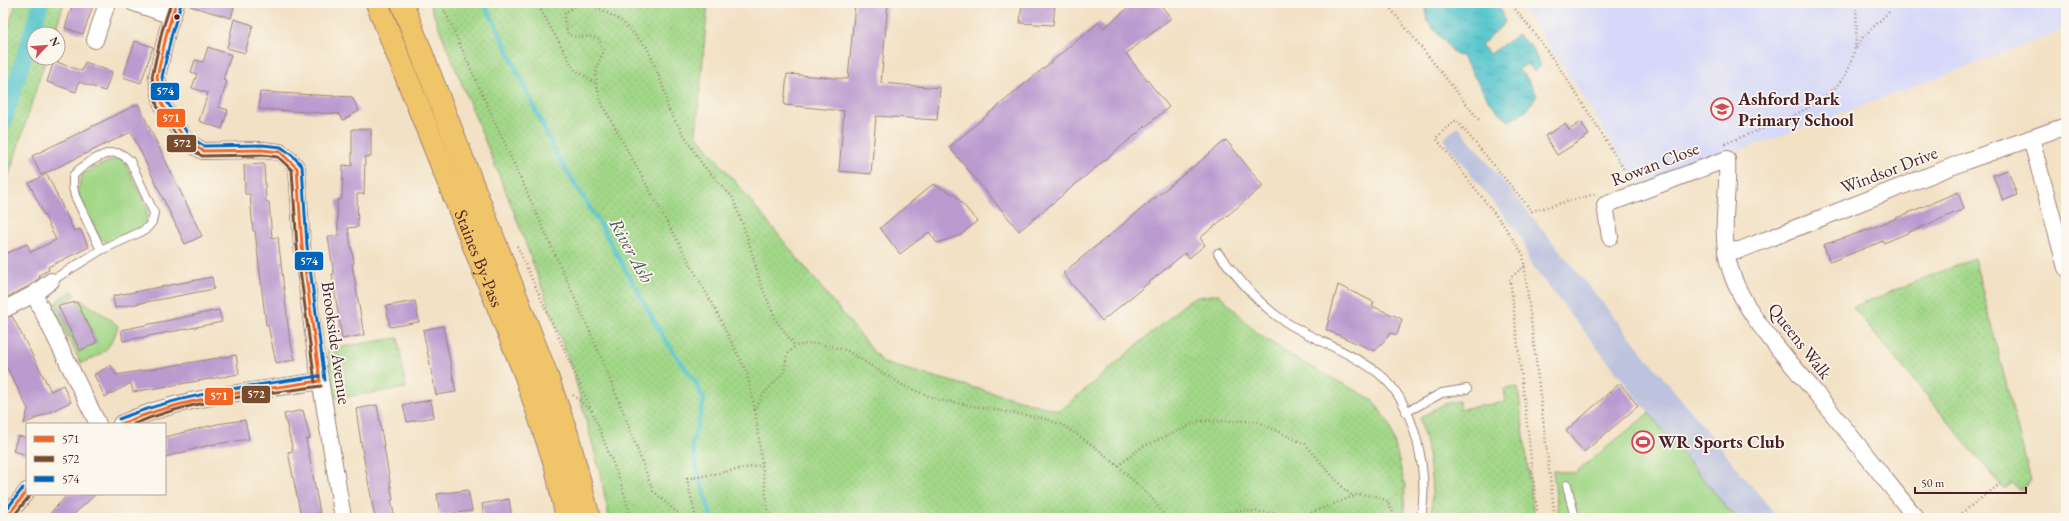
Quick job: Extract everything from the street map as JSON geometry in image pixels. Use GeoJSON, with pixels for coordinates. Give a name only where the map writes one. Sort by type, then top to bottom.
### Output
{"type":"FeatureCollection","features":[{"type":"Feature","properties":{"kind":"highway","name":"Staines By-Pass"},"geometry":{"type":"LineString","coordinates":[[377,3],[525,374],[556,467],[568,518]]}},
{"type":"Feature","properties":{"kind":"highway","name":"Staines By-Pass"},"geometry":{"type":"LineString","coordinates":[[402,3],[545,371],[568,437],[589,518]]}},
{"type":"Feature","properties":{"kind":"street"},"geometry":{"type":"LineString","coordinates":[[95,40],[107,3]]}},
{"type":"Feature","properties":{"kind":"street"},"geometry":{"type":"LineString","coordinates":[[134,3],[174,9]]}},
{"type":"Feature","properties":{"kind":"street","name":"Brookside Avenue"},"geometry":{"type":"LineString","coordinates":[[174,9],[157,77],[162,104],[186,140],[203,151],[262,150],[280,152],[297,168],[302,246],[320,381],[343,518]]}},
{"type":"Feature","properties":{"kind":"street","name":"Windsor Drive"},"geometry":{"type":"LineString","coordinates":[[1726,251],[1740,250],[1966,161],[2066,126]]}},
{"type":"Feature","properties":{"kind":"street"},"geometry":{"type":"LineString","coordinates":[[2031,138],[2066,268]]}},
{"type":"Feature","properties":{"kind":"street","name":"Rowan Close"},"geometry":{"type":"LineString","coordinates":[[1610,236],[1605,205],[1727,159]]}},
{"type":"Feature","properties":{"kind":"street","name":"Queens Walk"},"geometry":{"type":"LineString","coordinates":[[1727,159],[1728,178],[1724,224],[1726,251],[1739,291],[1762,327],[1916,518]]}},
{"type":"Feature","properties":{"kind":"street"},"geometry":{"type":"LineString","coordinates":[[7,308],[34,294],[51,280]]}},
{"type":"Feature","properties":{"kind":"street"},"geometry":{"type":"LineString","coordinates":[[34,294],[98,423]]}},
{"type":"Feature","properties":{"kind":"street"},"geometry":{"type":"LineString","coordinates":[[123,423],[140,415],[163,408],[320,381]]}},
{"type":"Feature","properties":{"kind":"street"},"geometry":{"type":"LineString","coordinates":[[6,518],[26,492]]}},
{"type":"Feature","properties":{"kind":"lane"},"geometry":{"type":"LineString","coordinates":[[51,280],[101,250],[145,230],[153,218],[151,205],[130,161],[124,155],[116,152],[109,153],[84,166],[73,176],[75,196],[101,250]]}},
{"type":"Feature","properties":{"kind":"lane"},"geometry":{"type":"LineString","coordinates":[[1218,253],[1241,281],[1269,310],[1289,324],[1367,365],[1378,373],[1395,392],[1412,426],[1422,462],[1424,492],[1421,518]]}},
{"type":"Feature","properties":{"kind":"lane"},"geometry":{"type":"LineString","coordinates":[[1406,412],[1442,393],[1467,389]]}},
{"type":"Feature","properties":{"kind":"lane"},"geometry":{"type":"LineString","coordinates":[[1567,485],[1575,518]]}},
{"type":"Feature","properties":{"kind":"path"},"geometry":{"type":"LineString","coordinates":[[441,3],[592,336],[623,411],[653,491],[683,518]]}},
{"type":"Feature","properties":{"kind":"path"},"geometry":{"type":"LineString","coordinates":[[537,3],[574,69],[596,83]]}},
{"type":"Feature","properties":{"kind":"path"},"geometry":{"type":"LineString","coordinates":[[1386,3],[1479,120]]}},
{"type":"Feature","properties":{"kind":"path"},"geometry":{"type":"LineString","coordinates":[[1510,3],[1531,27],[1578,95],[1631,181]]}},
{"type":"Feature","properties":{"kind":"path"},"geometry":{"type":"LineString","coordinates":[[769,518],[755,410],[747,373],[714,307],[602,104],[596,83],[595,67],[604,51],[599,39],[596,37],[576,38],[568,34],[564,21],[566,13],[576,5],[593,5],[620,20],[647,47],[663,86],[668,109],[702,164],[733,198],[747,236],[761,285],[776,320],[795,346]]}},
{"type":"Feature","properties":{"kind":"path"},"geometry":{"type":"LineString","coordinates":[[1727,159],[1723,144],[1807,109],[1821,101],[1847,72],[1854,50],[1857,33],[1856,10]]}},
{"type":"Feature","properties":{"kind":"path"},"geometry":{"type":"LineString","coordinates":[[1854,50],[1863,37],[1890,11]]}},
{"type":"Feature","properties":{"kind":"path"},"geometry":{"type":"LineString","coordinates":[[1555,518],[1523,254],[1436,138],[1456,120],[1532,211],[1598,193]]}},
{"type":"Feature","properties":{"kind":"path"},"geometry":{"type":"LineString","coordinates":[[516,244],[592,411],[622,486],[631,518]]}},
{"type":"Feature","properties":{"kind":"path"},"geometry":{"type":"LineString","coordinates":[[1525,266],[1510,278],[1538,518]]}},
{"type":"Feature","properties":{"kind":"path"},"geometry":{"type":"LineString","coordinates":[[755,410],[763,395],[784,372],[787,355],[795,346],[816,343],[846,350],[904,386],[939,400],[1042,418],[1063,425],[1099,450],[1118,466],[1154,501],[1166,518]]}},
{"type":"Feature","properties":{"kind":"path"},"geometry":{"type":"LineString","coordinates":[[568,391],[592,411]]}},
{"type":"Feature","properties":{"kind":"path"},"geometry":{"type":"LineString","coordinates":[[1118,466],[1142,447],[1200,422],[1256,422],[1305,444],[1344,488],[1354,496]]}},
{"type":"Feature","properties":{"kind":"path"},"geometry":{"type":"LineString","coordinates":[[696,518],[687,479],[762,465]]}},
{"type":"Feature","properties":{"kind":"path"},"geometry":{"type":"LineString","coordinates":[[1955,518],[2000,484]]}},
{"type":"Feature","properties":{"kind":"path"},"geometry":{"type":"LineString","coordinates":[[1197,518],[1238,510],[1303,516],[1359,494],[1376,496],[1387,501],[1396,518]]}},
{"type":"Feature","properties":{"kind":"shaded area","name":"Ashford Park Primary School"},"geometry":{"type":"Polygon","coordinates":[[[1517,3],[2066,3],[2066,29],[1811,125],[1638,186],[1581,93],[1534,24],[1517,3]]]}},
{"type":"Feature","properties":{"kind":"shaded area"},"geometry":{"type":"Polygon","coordinates":[[[1458,126],[1778,518],[1735,518],[1649,413],[1529,262],[1523,240],[1443,139],[1458,126]]]}},
{"type":"Feature","properties":{"kind":"green space"},"geometry":{"type":"Polygon","coordinates":[[[16,3],[64,3],[57,26],[26,26],[26,66],[43,66],[3,194],[3,44],[16,3]]]}},
{"type":"Feature","properties":{"kind":"green space"},"geometry":{"type":"Polygon","coordinates":[[[429,3],[708,3],[696,134],[883,363],[1060,411],[1192,298],[1219,294],[1257,333],[1296,359],[1372,399],[1390,425],[1405,486],[1404,518],[609,518],[601,476],[574,375],[514,212],[429,3]]]}},
{"type":"Feature","properties":{"kind":"green space"},"geometry":{"type":"Polygon","coordinates":[[[116,158],[124,160],[147,208],[147,219],[144,225],[108,243],[98,236],[77,191],[83,173],[116,158]]]}},
{"type":"Feature","properties":{"kind":"green space"},"geometry":{"type":"Polygon","coordinates":[[[1974,258],[2031,481],[2020,490],[2012,483],[2004,489],[1853,307],[1974,258]]]}},
{"type":"Feature","properties":{"kind":"green space"},"geometry":{"type":"Polygon","coordinates":[[[73,291],[75,296],[57,305],[80,351],[97,342],[78,302],[84,301],[118,326],[109,346],[101,354],[81,363],[53,307],[61,297],[73,291]]]}},
{"type":"Feature","properties":{"kind":"green space"},"geometry":{"type":"Polygon","coordinates":[[[398,338],[406,388],[336,398],[327,349],[398,338]]]}},
{"type":"Feature","properties":{"kind":"green space"},"geometry":{"type":"Polygon","coordinates":[[[1518,387],[1534,518],[1431,518],[1431,480],[1428,455],[1420,418],[1444,404],[1459,401],[1460,409],[1506,402],[1504,389],[1518,387]]]}},
{"type":"Feature","properties":{"kind":"green space","name":"WR Sports Club"},"geometry":{"type":"Polygon","coordinates":[[[1649,413],[1735,518],[1559,518],[1553,471],[1575,473],[1649,413]]]}},
{"type":"Feature","properties":{"kind":"water"},"geometry":{"type":"Polygon","coordinates":[[[1425,3],[1496,3],[1501,9],[1505,23],[1481,45],[1490,54],[1517,35],[1529,44],[1541,66],[1534,72],[1528,63],[1518,70],[1526,77],[1537,95],[1527,110],[1509,121],[1491,104],[1462,56],[1456,55],[1427,21],[1425,3]]]}},
{"type":"Feature","properties":{"kind":"building"},"geometry":{"type":"Polygon","coordinates":[[[73,3],[94,3],[83,34],[66,28],[73,3]]]}},
{"type":"Feature","properties":{"kind":"building"},"geometry":{"type":"Polygon","coordinates":[[[191,3],[235,3],[231,18],[190,6],[191,3]]]}},
{"type":"Feature","properties":{"kind":"building"},"geometry":{"type":"Polygon","coordinates":[[[855,3],[888,3],[881,83],[940,88],[937,120],[876,116],[871,174],[839,171],[844,111],[784,105],[787,74],[848,79],[855,3]]]}},
{"type":"Feature","properties":{"kind":"building"},"geometry":{"type":"Polygon","coordinates":[[[1022,3],[1055,3],[1053,25],[1020,23],[1022,3]]]}},
{"type":"Feature","properties":{"kind":"building"},"geometry":{"type":"Polygon","coordinates":[[[1134,3],[1159,3],[1171,18],[1126,54],[1169,107],[1019,231],[949,147],[1099,22],[1104,28],[1134,3]]]}},
{"type":"Feature","properties":{"kind":"building"},"geometry":{"type":"Polygon","coordinates":[[[234,19],[253,25],[245,53],[227,48],[234,19]]]}},
{"type":"Feature","properties":{"kind":"building"},"geometry":{"type":"Polygon","coordinates":[[[135,41],[153,47],[141,83],[123,77],[135,41]]]}},
{"type":"Feature","properties":{"kind":"building"},"geometry":{"type":"Polygon","coordinates":[[[208,47],[231,55],[223,80],[227,81],[219,107],[228,110],[222,129],[199,121],[208,93],[192,88],[197,74],[191,72],[195,60],[203,62],[208,47]]]}},
{"type":"Feature","properties":{"kind":"building"},"geometry":{"type":"Polygon","coordinates":[[[85,62],[112,72],[105,91],[79,82],[76,92],[47,82],[52,66],[66,65],[82,71],[85,62]]]}},
{"type":"Feature","properties":{"kind":"building"},"geometry":{"type":"Polygon","coordinates":[[[260,92],[352,97],[359,111],[343,120],[339,114],[259,109],[260,92]]]}},
{"type":"Feature","properties":{"kind":"building"},"geometry":{"type":"Polygon","coordinates":[[[138,104],[202,236],[185,244],[131,132],[41,175],[32,156],[138,104]]]}},
{"type":"Feature","properties":{"kind":"building"},"geometry":{"type":"Polygon","coordinates":[[[1581,122],[1589,135],[1557,155],[1545,136],[1565,124],[1569,130],[1581,122]]]}},
{"type":"Feature","properties":{"kind":"building"},"geometry":{"type":"Polygon","coordinates":[[[352,129],[371,129],[371,157],[365,157],[364,194],[357,194],[358,227],[348,228],[354,263],[352,264],[364,335],[342,339],[328,237],[338,236],[337,200],[342,199],[343,165],[352,166],[352,129]]]}},
{"type":"Feature","properties":{"kind":"building"},"geometry":{"type":"Polygon","coordinates":[[[1226,140],[1263,186],[1200,238],[1205,245],[1189,258],[1185,253],[1102,321],[1063,273],[1226,140]]]}},
{"type":"Feature","properties":{"kind":"building"},"geometry":{"type":"Polygon","coordinates":[[[264,164],[266,202],[269,202],[272,238],[278,237],[289,334],[295,360],[276,363],[268,325],[266,325],[255,231],[253,231],[250,194],[245,194],[244,165],[264,164]]]}},
{"type":"Feature","properties":{"kind":"building"},"geometry":{"type":"Polygon","coordinates":[[[2008,170],[2017,195],[2003,201],[1993,175],[2008,170]]]}},
{"type":"Feature","properties":{"kind":"building"},"geometry":{"type":"Polygon","coordinates":[[[47,174],[74,231],[80,229],[89,247],[48,267],[49,270],[39,275],[40,277],[29,286],[3,299],[3,255],[27,244],[31,252],[56,240],[29,183],[47,174]]]}},
{"type":"Feature","properties":{"kind":"building"},"geometry":{"type":"Polygon","coordinates":[[[933,184],[955,195],[977,221],[961,235],[937,243],[929,232],[900,254],[880,228],[933,184]]]}},
{"type":"Feature","properties":{"kind":"building"},"geometry":{"type":"Polygon","coordinates":[[[1958,192],[1964,209],[1884,243],[1883,241],[1830,262],[1823,245],[1870,229],[1958,192]]]}},
{"type":"Feature","properties":{"kind":"building"},"geometry":{"type":"Polygon","coordinates":[[[212,277],[214,289],[115,308],[113,296],[212,277]]]}},
{"type":"Feature","properties":{"kind":"building"},"geometry":{"type":"Polygon","coordinates":[[[1338,285],[1374,302],[1372,306],[1402,319],[1397,335],[1391,333],[1375,351],[1326,330],[1338,285]]]}},
{"type":"Feature","properties":{"kind":"building"},"geometry":{"type":"Polygon","coordinates":[[[415,301],[419,322],[390,327],[386,306],[415,301]]]}},
{"type":"Feature","properties":{"kind":"building"},"geometry":{"type":"Polygon","coordinates":[[[77,302],[97,342],[80,351],[58,306],[77,302]]]}},
{"type":"Feature","properties":{"kind":"building"},"geometry":{"type":"Polygon","coordinates":[[[219,310],[222,322],[123,341],[121,330],[219,310]]]}},
{"type":"Feature","properties":{"kind":"building"},"geometry":{"type":"Polygon","coordinates":[[[3,316],[12,316],[51,391],[63,385],[71,402],[24,424],[28,409],[3,360],[3,316]]]}},
{"type":"Feature","properties":{"kind":"building"},"geometry":{"type":"Polygon","coordinates":[[[443,326],[456,392],[436,395],[423,330],[443,326]]]}},
{"type":"Feature","properties":{"kind":"building"},"geometry":{"type":"Polygon","coordinates":[[[236,355],[239,374],[133,392],[131,383],[105,397],[94,375],[111,365],[116,375],[236,355]]]}},
{"type":"Feature","properties":{"kind":"building"},"geometry":{"type":"Polygon","coordinates":[[[1620,383],[1638,406],[1584,452],[1566,431],[1620,383]]]}},
{"type":"Feature","properties":{"kind":"building"},"geometry":{"type":"Polygon","coordinates":[[[431,400],[434,417],[407,422],[403,405],[431,400]]]}},
{"type":"Feature","properties":{"kind":"building"},"geometry":{"type":"Polygon","coordinates":[[[377,405],[395,518],[375,518],[361,443],[356,409],[377,405]]]}},
{"type":"Feature","properties":{"kind":"building"},"geometry":{"type":"Polygon","coordinates":[[[303,410],[310,439],[306,439],[320,513],[301,516],[288,452],[293,451],[284,414],[303,410]]]}},
{"type":"Feature","properties":{"kind":"building"},"geometry":{"type":"Polygon","coordinates":[[[245,420],[249,439],[209,445],[166,457],[166,437],[217,424],[245,420]]]}},
{"type":"Feature","properties":{"kind":"building"},"geometry":{"type":"Polygon","coordinates":[[[18,436],[26,438],[26,455],[13,451],[18,436]]]}},
{"type":"Feature","properties":{"kind":"building"},"geometry":{"type":"Polygon","coordinates":[[[468,490],[472,511],[440,515],[437,494],[468,490]]]}},
{"type":"Feature","properties":{"kind":"building"},"geometry":{"type":"Polygon","coordinates":[[[67,495],[95,495],[70,518],[46,518],[67,495]]]}},
{"type":"Feature","properties":{"kind":"building"},"geometry":{"type":"Polygon","coordinates":[[[509,499],[512,518],[484,518],[482,504],[509,499]]]}},
{"type":"Feature","properties":{"kind":"waterway"},"geometry":{"type":"LineString","coordinates":[[3,124],[41,3]]}},
{"type":"Feature","properties":{"kind":"waterway","name":"River Ash"},"geometry":{"type":"LineString","coordinates":[[483,3],[495,23],[556,154],[597,219],[665,340],[696,383],[704,400],[692,445],[696,466],[712,518]]}},
{"type":"Feature","properties":{"kind":"transit line","name":"572"},"geometry":{"type":"LineString","coordinates":[[171,3],[162,31],[152,77],[157,106],[182,144],[202,156],[262,155],[278,157],[292,170],[297,247],[315,382]]}},
{"type":"Feature","properties":{"kind":"transit line","name":"571"},"geometry":{"type":"LineString","coordinates":[[176,3],[167,32],[157,77],[162,104],[186,141],[203,151],[262,150],[280,152],[297,168],[302,246],[320,381]]}},
{"type":"Feature","properties":{"kind":"transit line","name":"574"},"geometry":{"type":"LineString","coordinates":[[181,4],[172,33],[162,77],[167,102],[190,137],[204,146],[262,145],[281,147],[293,156],[302,166],[307,246],[325,380]]}},
{"type":"Feature","properties":{"kind":"transit line","name":"574"},"geometry":{"type":"LineString","coordinates":[[119,419],[143,410],[192,397],[243,387],[319,376]]}},
{"type":"Feature","properties":{"kind":"transit line","name":"571"},"geometry":{"type":"LineString","coordinates":[[124,423],[170,407],[194,401],[320,381]]}},
{"type":"Feature","properties":{"kind":"transit line","name":"572"},"geometry":{"type":"LineString","coordinates":[[137,423],[202,403],[321,386]]}},
{"type":"Feature","properties":{"kind":"transit line","name":"574"},"geometry":{"type":"LineString","coordinates":[[3,514],[23,488]]}},
{"type":"Feature","properties":{"kind":"transit line","name":"571"},"geometry":{"type":"LineString","coordinates":[[6,518],[26,492]]}},
{"type":"Feature","properties":{"kind":"transit line","name":"572"},"geometry":{"type":"LineString","coordinates":[[12,518],[30,495]]}},
{"type":"Feature","properties":{"kind":"place","name":"Ashford Park Primary School"},"geometry":{"type":"Point","coordinates":[1722,109]}},
{"type":"Feature","properties":{"kind":"place","name":"WR Sports Club"},"geometry":{"type":"Point","coordinates":[1643,442]}}]}
